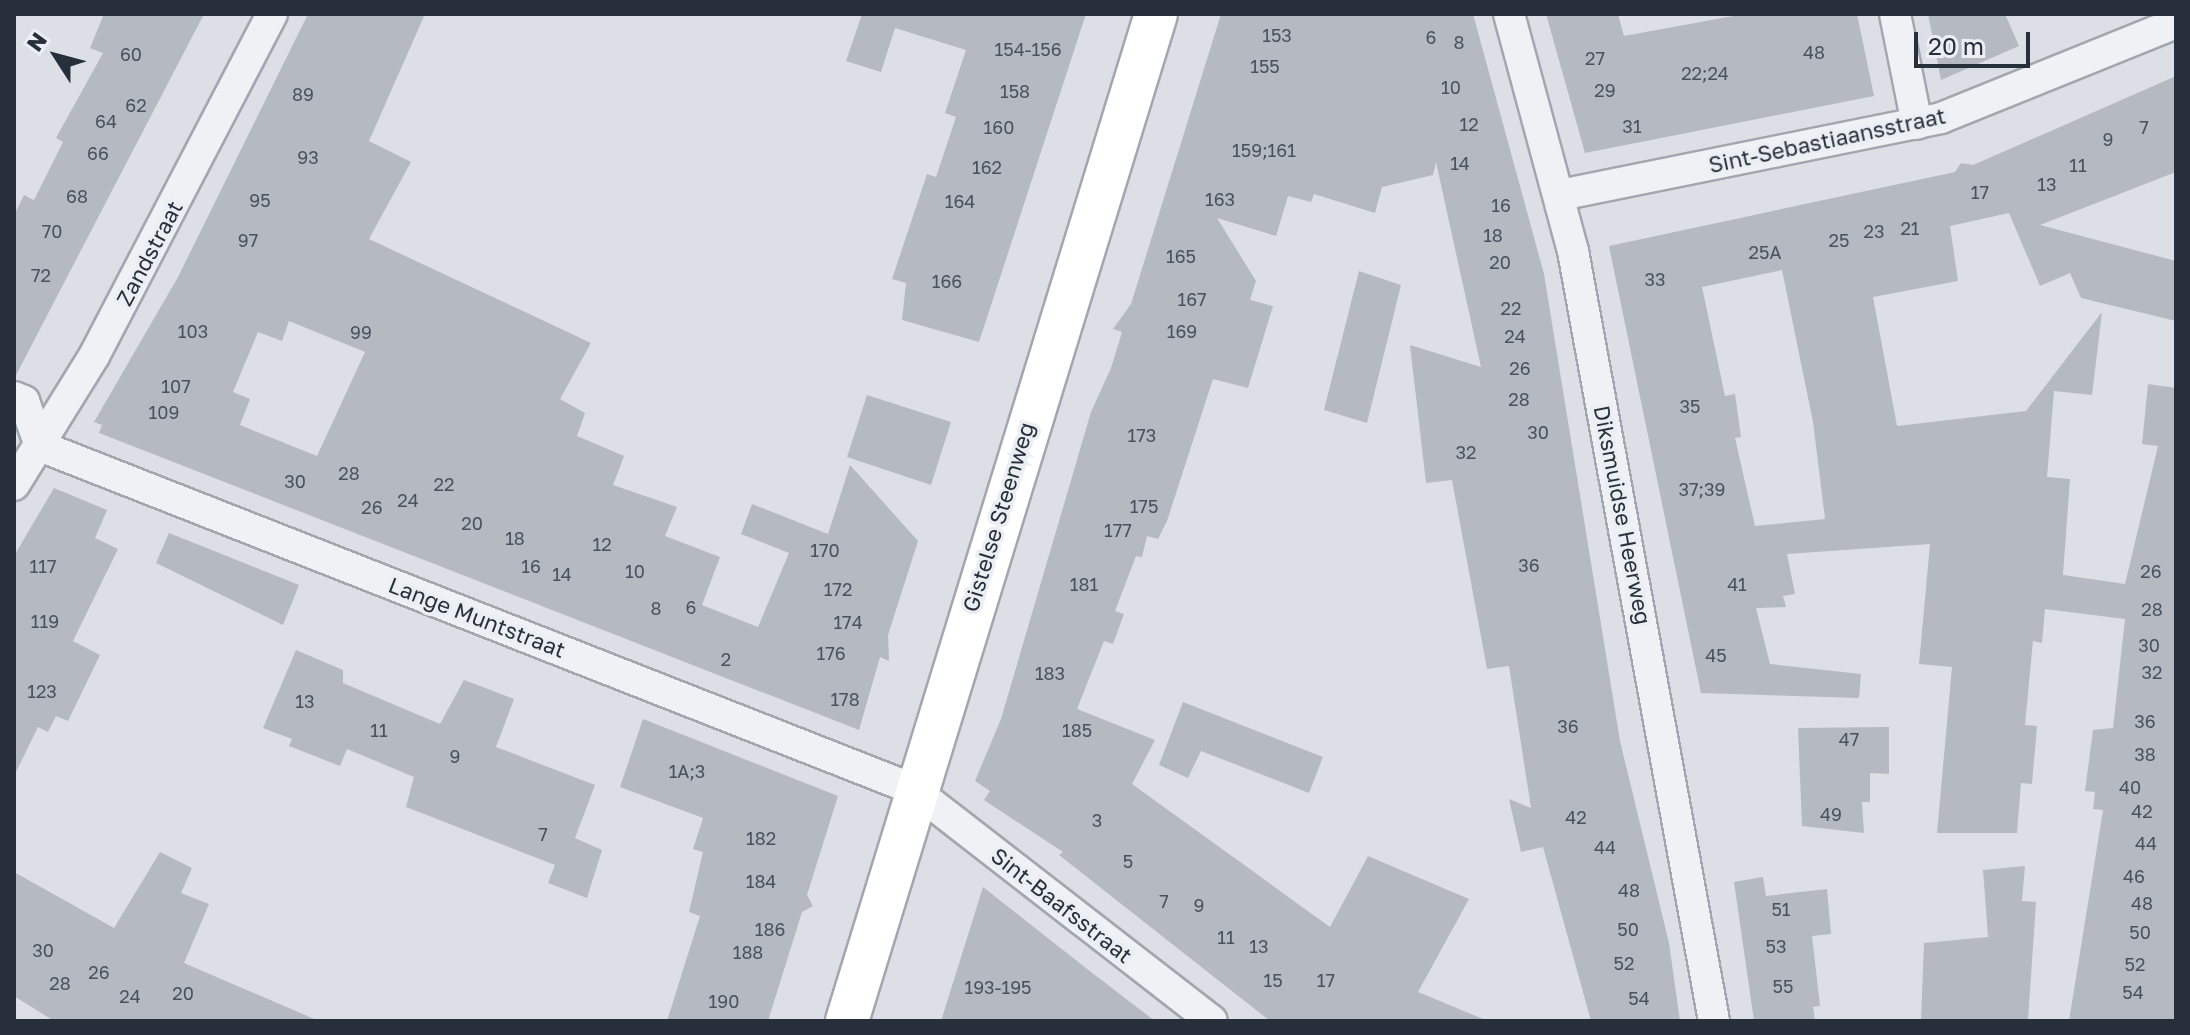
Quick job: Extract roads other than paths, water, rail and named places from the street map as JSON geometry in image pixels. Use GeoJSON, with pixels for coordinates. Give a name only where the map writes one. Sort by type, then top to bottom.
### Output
{"type":"FeatureCollection","features":[{"type":"Feature","properties":{"kind":"main road","name":"Gistelse Steenweg"},"geometry":{"type":"LineString","coordinates":[[847,1021],[913,789],[1156,14]]}},
{"type":"Feature","properties":{"kind":"street","name":"Zandstraat"},"geometry":{"type":"LineString","coordinates":[[14,485],[40,446],[272,14]]}},
{"type":"Feature","properties":{"kind":"street","name":"Diksmuidse Heerweg"},"geometry":{"type":"LineString","coordinates":[[1509,14],[1560,195],[1714,1021]]}},
{"type":"Feature","properties":{"kind":"street"},"geometry":{"type":"LineString","coordinates":[[1895,14],[1917,124]]}},
{"type":"Feature","properties":{"kind":"street","name":"Sint-Sebastiaansstraat"},"geometry":{"type":"LineString","coordinates":[[1560,195],[1917,124],[2176,23]]}},
{"type":"Feature","properties":{"kind":"street"},"geometry":{"type":"LineString","coordinates":[[14,397],[24,401],[40,446]]}},
{"type":"Feature","properties":{"kind":"street","name":"Lange Muntstraat"},"geometry":{"type":"LineString","coordinates":[[40,446],[913,789]]}},
{"type":"Feature","properties":{"kind":"street","name":"Sint-Baafsstraat"},"geometry":{"type":"LineString","coordinates":[[913,789],[1212,1021]]}}]}
